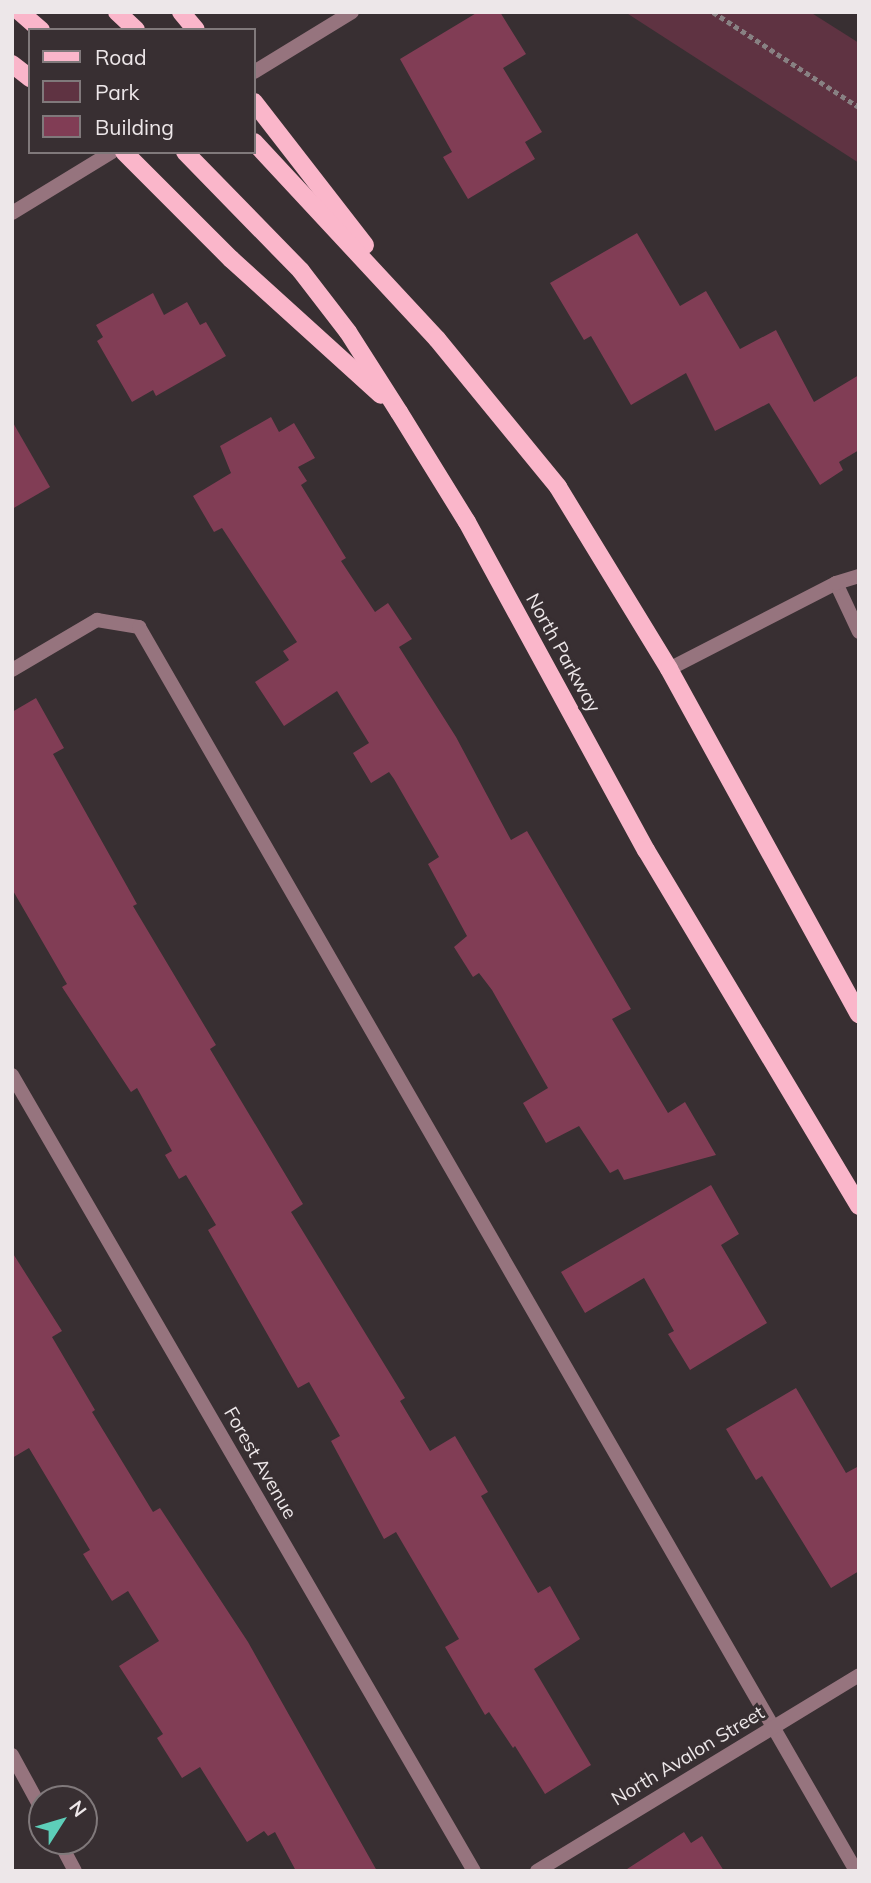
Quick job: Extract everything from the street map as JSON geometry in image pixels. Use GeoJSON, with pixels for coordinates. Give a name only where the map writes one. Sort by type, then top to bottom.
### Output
{"type":"FeatureCollection","features":[{"type":"Feature","properties":{"kind":"main road"},"geometry":{"type":"LineString","coordinates":[[20,12],[39,28]]}},
{"type":"Feature","properties":{"kind":"main road"},"geometry":{"type":"LineString","coordinates":[[117,12],[134,28]]}},
{"type":"Feature","properties":{"kind":"main road"},"geometry":{"type":"LineString","coordinates":[[181,12],[194,28]]}},
{"type":"Feature","properties":{"kind":"main road"},"geometry":{"type":"LineString","coordinates":[[12,64],[28,76]]}},
{"type":"Feature","properties":{"kind":"main road"},"geometry":{"type":"LineString","coordinates":[[256,105],[438,339],[558,487],[669,669],[859,1014]]}},
{"type":"Feature","properties":{"kind":"main road"},"geometry":{"type":"LineString","coordinates":[[256,144],[438,339]]}},
{"type":"Feature","properties":{"kind":"main road"},"geometry":{"type":"LineString","coordinates":[[126,154],[231,259],[399,412]]}},
{"type":"Feature","properties":{"kind":"main road","name":"North Parkway"},"geometry":{"type":"LineString","coordinates":[[187,154],[301,271],[348,332],[467,522],[646,850],[859,1206]]}},
{"type":"Feature","properties":{"kind":"street"},"geometry":{"type":"LineString","coordinates":[[256,71],[352,12]]}},
{"type":"Feature","properties":{"kind":"street"},"geometry":{"type":"LineString","coordinates":[[12,212],[109,154]]}},
{"type":"Feature","properties":{"kind":"street"},"geometry":{"type":"LineString","coordinates":[[669,669],[836,583],[859,576]]}},
{"type":"Feature","properties":{"kind":"street"},"geometry":{"type":"LineString","coordinates":[[836,583],[859,632]]}},
{"type":"Feature","properties":{"kind":"street"},"geometry":{"type":"LineString","coordinates":[[12,670],[97,620],[139,626],[856,1871]]}},
{"type":"Feature","properties":{"kind":"street","name":"Forest Avenue"},"geometry":{"type":"LineString","coordinates":[[12,1075],[474,1871]]}},
{"type":"Feature","properties":{"kind":"street","name":"North Avalon Street"},"geometry":{"type":"LineString","coordinates":[[537,1871],[859,1675]]}},
{"type":"Feature","properties":{"kind":"street"},"geometry":{"type":"LineString","coordinates":[[12,1755],[28,1785]]}},
{"type":"Feature","properties":{"kind":"street"},"geometry":{"type":"LineString","coordinates":[[66,1855],[75,1871]]}},
{"type":"Feature","properties":{"kind":"path"},"geometry":{"type":"LineString","coordinates":[[713,12],[859,107]]}},
{"type":"Feature","properties":{"kind":"green space"},"geometry":{"type":"Polygon","coordinates":[[[625,12],[810,12],[859,43],[859,163],[625,12]]]}},
{"type":"Feature","properties":{"kind":"building"},"geometry":{"type":"Polygon","coordinates":[[[478,12],[500,12],[526,54],[503,68],[542,132],[525,142],[535,159],[468,199],[443,157],[452,152],[400,59],[478,12]]]}},
{"type":"Feature","properties":{"kind":"building"},"geometry":{"type":"Polygon","coordinates":[[[637,233],[680,306],[706,291],[740,349],[776,330],[814,402],[859,375],[859,450],[839,462],[843,470],[820,485],[769,403],[715,431],[686,373],[631,405],[591,336],[584,340],[550,283],[637,233]]]}},
{"type":"Feature","properties":{"kind":"building"},"geometry":{"type":"Polygon","coordinates":[[[153,293],[164,315],[187,302],[200,325],[206,322],[226,356],[156,396],[153,390],[132,402],[97,341],[103,337],[96,325],[153,293]]]}},
{"type":"Feature","properties":{"kind":"building"},"geometry":{"type":"Polygon","coordinates":[[[271,417],[279,432],[294,423],[315,458],[298,467],[307,481],[301,485],[346,558],[341,561],[375,612],[388,603],[412,639],[399,647],[456,737],[511,840],[527,831],[631,1009],[612,1019],[668,1113],[685,1102],[716,1155],[624,1180],[618,1169],[610,1173],[579,1126],[546,1143],[523,1103],[548,1088],[492,990],[479,973],[473,977],[454,947],[467,936],[428,864],[439,857],[394,779],[389,772],[371,783],[353,753],[369,743],[337,691],[284,726],[255,682],[289,660],[283,651],[297,642],[222,528],[214,532],[193,496],[231,473],[220,446],[271,417]]]}},
{"type":"Feature","properties":{"kind":"building"},"geometry":{"type":"Polygon","coordinates":[[[12,421],[50,487],[12,509],[12,421]]]}},
{"type":"Feature","properties":{"kind":"building"},"geometry":{"type":"Polygon","coordinates":[[[36,698],[64,748],[53,754],[137,904],[133,906],[216,1045],[210,1049],[303,1204],[291,1212],[405,1398],[400,1401],[430,1451],[455,1436],[488,1492],[481,1496],[538,1593],[550,1586],[580,1639],[534,1669],[591,1765],[545,1794],[515,1746],[513,1748],[489,1712],[485,1715],[445,1647],[459,1639],[396,1532],[384,1539],[331,1441],[340,1436],[309,1382],[298,1388],[208,1230],[216,1225],[186,1175],[179,1179],[165,1155],[172,1151],[137,1088],[131,1092],[62,987],[67,984],[12,889],[12,712],[36,698]]]}},
{"type":"Feature","properties":{"kind":"building"},"geometry":{"type":"Polygon","coordinates":[[[711,1185],[739,1234],[721,1245],[767,1323],[690,1370],[668,1334],[674,1331],[644,1278],[585,1313],[561,1272],[711,1185]]]}},
{"type":"Feature","properties":{"kind":"building"},"geometry":{"type":"Polygon","coordinates":[[[12,1252],[62,1331],[52,1337],[95,1410],[92,1412],[153,1512],[160,1508],[248,1642],[377,1871],[296,1871],[275,1832],[268,1836],[264,1831],[247,1842],[200,1767],[182,1778],[157,1738],[163,1734],[119,1666],[159,1641],[128,1591],[112,1601],[83,1554],[90,1550],[29,1448],[12,1458],[12,1252]]]}},
{"type":"Feature","properties":{"kind":"building"},"geometry":{"type":"Polygon","coordinates":[[[796,1388],[846,1473],[859,1466],[859,1571],[831,1588],[762,1476],[756,1480],[726,1429],[796,1388]]]}},
{"type":"Feature","properties":{"kind":"building"},"geometry":{"type":"Polygon","coordinates":[[[684,1832],[691,1843],[702,1836],[724,1871],[624,1871],[684,1832]]]}}]}
